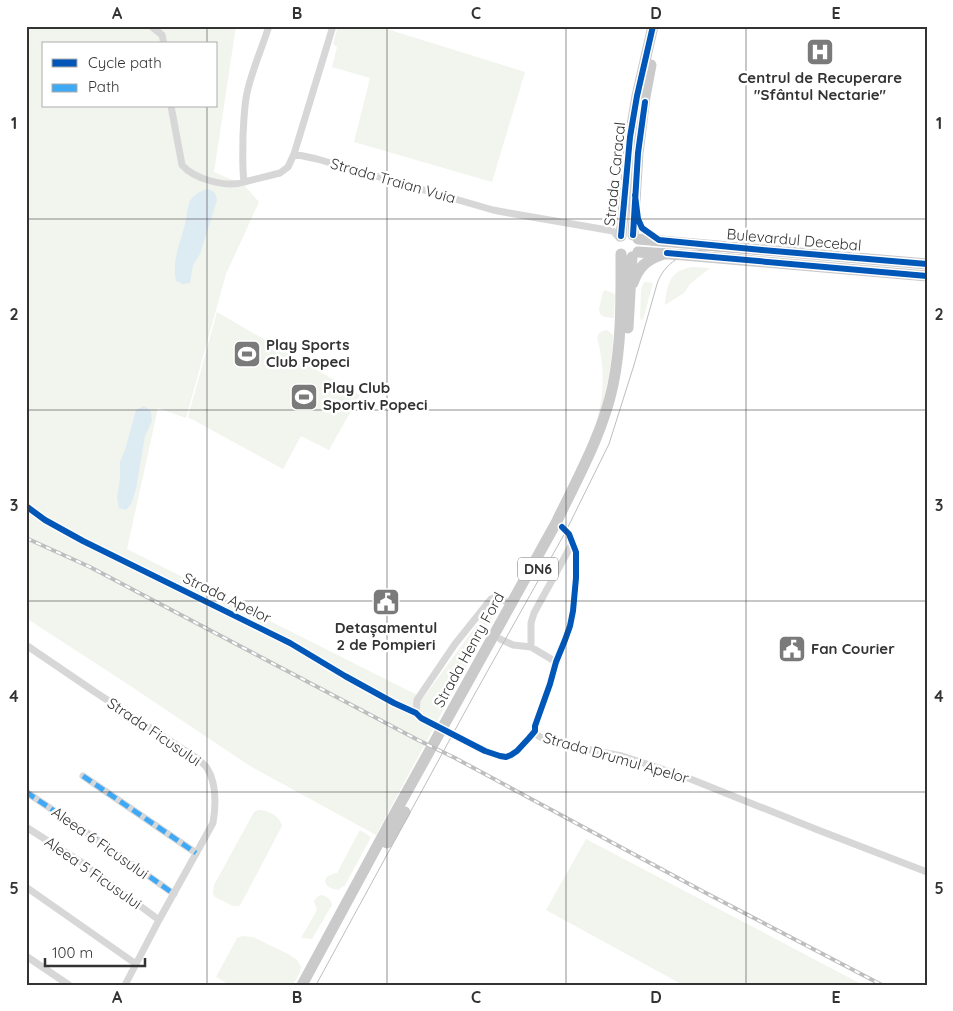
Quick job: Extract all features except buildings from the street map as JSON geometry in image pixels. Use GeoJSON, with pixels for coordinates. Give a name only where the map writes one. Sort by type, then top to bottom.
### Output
{"type":"FeatureCollection","features":[{"type":"Feature","properties":{"kind":"main road","name":"Strada Caracal"},"geometry":{"type":"LineString","coordinates":[[620,237],[630,137],[652,26]]}},
{"type":"Feature","properties":{"kind":"main road","name":"Strada Caracal"},"geometry":{"type":"LineString","coordinates":[[636,237],[635,195],[638,153],[645,96],[660,26]]}},
{"type":"Feature","properties":{"kind":"main road"},"geometry":{"type":"LineString","coordinates":[[635,195],[638,219],[642,228],[660,240]]}},
{"type":"Feature","properties":{"kind":"main road"},"geometry":{"type":"LineString","coordinates":[[620,237],[625,234],[636,237]]}},
{"type":"Feature","properties":{"kind":"main road","name":"DN6"},"geometry":{"type":"LineString","coordinates":[[620,237],[617,249],[630,254],[640,246],[636,237]]}},
{"type":"Feature","properties":{"kind":"main road","name":"Bulevardul Decebal"},"geometry":{"type":"LineString","coordinates":[[636,237],[927,264]]}},
{"type":"Feature","properties":{"kind":"main road"},"geometry":{"type":"LineString","coordinates":[[630,292],[636,274],[644,264],[653,258],[667,253]]}},
{"type":"Feature","properties":{"kind":"main road","name":"Bulevardul Decebal"},"geometry":{"type":"LineString","coordinates":[[630,254],[667,253],[927,276]]}},
{"type":"Feature","properties":{"kind":"main road","name":"Strada Henry Ford"},"geometry":{"type":"LineString","coordinates":[[309,985],[562,527],[593,463],[612,415],[619,388],[628,326],[630,254]]}},
{"type":"Feature","properties":{"kind":"main road","name":"Strada Henry Ford"},"geometry":{"type":"LineString","coordinates":[[302,985],[556,523],[591,448],[607,409],[613,386],[622,303],[630,254]]}},
{"type":"Feature","properties":{"kind":"street"},"geometry":{"type":"LineString","coordinates":[[151,26],[162,35],[164,42]]}},
{"type":"Feature","properties":{"kind":"street"},"geometry":{"type":"LineString","coordinates":[[244,182],[242,171],[246,94],[269,26]]}},
{"type":"Feature","properties":{"kind":"street"},"geometry":{"type":"LineString","coordinates":[[171,108],[182,164],[194,175],[207,180],[237,184],[280,173],[288,167],[294,154],[333,26]]}},
{"type":"Feature","properties":{"kind":"street","name":"Strada Traian Vuia"},"geometry":{"type":"LineString","coordinates":[[294,154],[493,210],[613,231],[620,237]]}},
{"type":"Feature","properties":{"kind":"street","name":"Strada Apelor"},"geometry":{"type":"LineString","coordinates":[[26,506],[53,524],[96,548],[303,650],[394,704],[416,713],[421,718],[492,754],[500,756],[511,755],[517,751],[534,731]]}},
{"type":"Feature","properties":{"kind":"street","name":"Strada Drumul Apelor"},"geometry":{"type":"LineString","coordinates":[[562,527],[566,531],[576,552],[577,564],[573,611],[565,640],[535,726],[534,731],[537,735],[549,742],[622,756],[683,776],[927,872]]}},
{"type":"Feature","properties":{"kind":"street"},"geometry":{"type":"LineString","coordinates":[[532,647],[534,613],[572,542]]}},
{"type":"Feature","properties":{"kind":"street"},"geometry":{"type":"LineString","coordinates":[[416,713],[417,700],[455,644],[491,599],[495,597],[500,598],[511,604]]}},
{"type":"Feature","properties":{"kind":"street"},"geometry":{"type":"LineString","coordinates":[[500,639],[513,645],[532,647],[556,662]]}},
{"type":"Feature","properties":{"kind":"street","name":"Strada Ficusului"},"geometry":{"type":"LineString","coordinates":[[26,645],[198,759],[206,767],[210,776],[215,806],[213,823],[125,985]]}},
{"type":"Feature","properties":{"kind":"street"},"geometry":{"type":"LineString","coordinates":[[83,776],[196,853]]}},
{"type":"Feature","properties":{"kind":"street","name":"Aleea 6 Ficusului"},"geometry":{"type":"LineString","coordinates":[[26,792],[174,894]]}},
{"type":"Feature","properties":{"kind":"street","name":"Aleea 5 Ficusului"},"geometry":{"type":"LineString","coordinates":[[26,827],[84,864],[159,920]]}},
{"type":"Feature","properties":{"kind":"street"},"geometry":{"type":"LineString","coordinates":[[26,887],[136,964]]}},
{"type":"Feature","properties":{"kind":"street"},"geometry":{"type":"LineString","coordinates":[[26,956],[69,985]]}},
{"type":"Feature","properties":{"kind":"shaded area"},"geometry":{"type":"Polygon","coordinates":[[[26,26],[236,26],[214,172],[244,185],[259,202],[226,274],[186,418],[158,408],[127,549],[423,698],[493,603],[499,606],[376,835],[250,766],[26,618],[26,26]]]}},
{"type":"Feature","properties":{"kind":"shaded area"},"geometry":{"type":"Polygon","coordinates":[[[338,26],[377,26],[525,72],[492,182],[354,142],[370,78],[332,67],[337,47],[333,44],[338,26]]]}},
{"type":"Feature","properties":{"kind":"shaded area"},"geometry":{"type":"Polygon","coordinates":[[[209,189],[215,193],[217,200],[200,254],[193,265],[190,283],[183,284],[176,281],[175,266],[188,206],[196,194],[209,189]]]}},
{"type":"Feature","properties":{"kind":"shaded area"},"geometry":{"type":"Polygon","coordinates":[[[692,267],[710,268],[690,284],[684,293],[665,305],[668,285],[671,280],[678,272],[692,267]]]}},
{"type":"Feature","properties":{"kind":"shaded area"},"geometry":{"type":"Polygon","coordinates":[[[644,282],[653,283],[643,320],[640,319],[641,290],[644,282]]]}},
{"type":"Feature","properties":{"kind":"shaded area"},"geometry":{"type":"Polygon","coordinates":[[[605,290],[615,295],[614,318],[604,317],[600,314],[599,309],[605,290]]]}},
{"type":"Feature","properties":{"kind":"shaded area","name":"Play Sports Club Popeci"},"geometry":{"type":"Polygon","coordinates":[[[217,312],[360,395],[329,450],[301,436],[283,469],[188,417],[217,312]]]}},
{"type":"Feature","properties":{"kind":"shaded area"},"geometry":{"type":"Polygon","coordinates":[[[607,330],[613,335],[613,345],[609,376],[600,416],[598,415],[602,396],[603,376],[597,338],[601,332],[607,330]]]}},
{"type":"Feature","properties":{"kind":"shaded area"},"geometry":{"type":"Polygon","coordinates":[[[144,406],[151,411],[152,421],[145,436],[136,489],[131,504],[126,510],[119,508],[117,497],[120,462],[136,410],[144,406]]]}},
{"type":"Feature","properties":{"kind":"shaded area"},"geometry":{"type":"Polygon","coordinates":[[[258,810],[273,814],[279,819],[282,826],[243,900],[239,906],[233,906],[215,897],[213,894],[214,885],[254,812],[258,810]]]}},
{"type":"Feature","properties":{"kind":"shaded area"},"geometry":{"type":"Polygon","coordinates":[[[360,830],[371,837],[344,887],[342,886],[339,890],[329,887],[325,882],[327,877],[337,873],[360,830]]]}},
{"type":"Feature","properties":{"kind":"shaded area"},"geometry":{"type":"Polygon","coordinates":[[[586,839],[863,985],[683,985],[546,910],[586,839]]]}},
{"type":"Feature","properties":{"kind":"shaded area"},"geometry":{"type":"Polygon","coordinates":[[[321,895],[328,898],[332,905],[312,939],[301,938],[317,910],[314,901],[321,895]]]}},
{"type":"Feature","properties":{"kind":"shaded area"},"geometry":{"type":"Polygon","coordinates":[[[242,936],[253,937],[297,960],[301,967],[293,985],[230,985],[216,977],[237,938],[242,936]]]}},
{"type":"Feature","properties":{"kind":"tram line"},"geometry":{"type":"LineString","coordinates":[[316,985],[566,531],[609,444],[657,284],[670,264],[690,253],[706,250],[927,267]]}},
{"type":"Feature","properties":{"kind":"railway"},"geometry":{"type":"LineString","coordinates":[[26,538],[90,567],[882,985]]}},
{"type":"Feature","properties":{"kind":"marked path"},"geometry":{"type":"LineString","coordinates":[[83,776],[196,853]]}},
{"type":"Feature","properties":{"kind":"marked path"},"geometry":{"type":"LineString","coordinates":[[26,792],[174,894]]}},
{"type":"Feature","properties":{"kind":"cycle path"},"geometry":{"type":"LineString","coordinates":[[621,236],[630,137],[653,26]]}},
{"type":"Feature","properties":{"kind":"cycle path"},"geometry":{"type":"LineString","coordinates":[[633,235],[638,153],[645,102]]}},
{"type":"Feature","properties":{"kind":"cycle path"},"geometry":{"type":"LineString","coordinates":[[635,195],[638,219],[642,228],[659,240],[927,264]]}},
{"type":"Feature","properties":{"kind":"cycle path"},"geometry":{"type":"LineString","coordinates":[[667,253],[927,276]]}},
{"type":"Feature","properties":{"kind":"cycle path"},"geometry":{"type":"LineString","coordinates":[[26,506],[45,520],[83,541],[290,643],[345,676],[416,713],[421,718],[485,751],[506,757],[517,751],[535,731],[556,662],[570,626],[576,578],[576,552],[569,534],[562,527]]}},
{"type":"Feature","properties":{"kind":"place","name":"Centrul de Recuperare \"Sfântul Nectarie\""},"geometry":{"type":"Point","coordinates":[820,52]}},
{"type":"Feature","properties":{"kind":"place","name":"Play Sports Club Popeci"},"geometry":{"type":"Point","coordinates":[247,354]}},
{"type":"Feature","properties":{"kind":"place","name":"Play Club Sportiv Popeci"},"geometry":{"type":"Point","coordinates":[304,397]}},
{"type":"Feature","properties":{"kind":"place","name":"Detașamentul 2 de Pompieri"},"geometry":{"type":"Point","coordinates":[386,602]}},
{"type":"Feature","properties":{"kind":"place","name":"Fan Courier"},"geometry":{"type":"Point","coordinates":[792,649]}}]}
